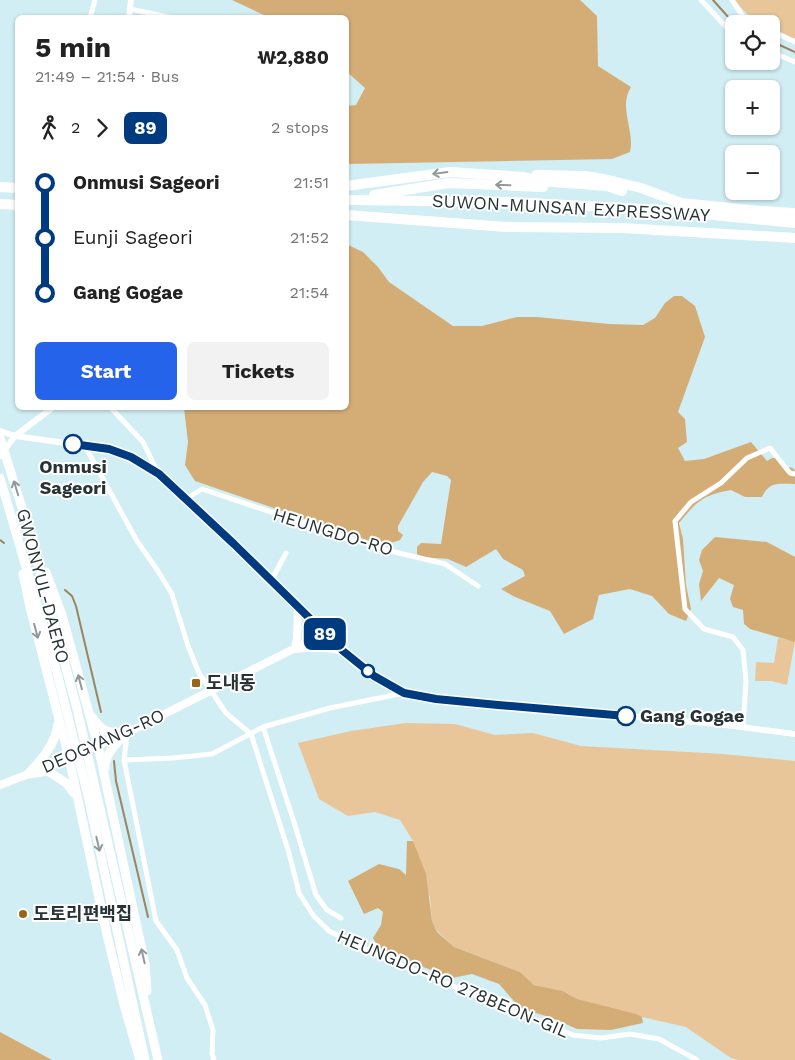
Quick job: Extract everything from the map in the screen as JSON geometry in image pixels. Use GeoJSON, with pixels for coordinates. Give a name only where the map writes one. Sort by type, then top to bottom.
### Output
{"type":"FeatureCollection","features":[{"type":"Feature","properties":{"kind":"highway"},"geometry":{"type":"LineString","coordinates":[[349,186],[450,172],[524,177],[538,181],[607,186],[622,191],[449,183],[349,199]]}},
{"type":"Feature","properties":{"kind":"highway"},"geometry":{"type":"LineString","coordinates":[[524,177],[542,174],[585,176],[641,188],[658,196],[681,203],[795,213]]}},
{"type":"Feature","properties":{"kind":"highway"},"geometry":{"type":"LineString","coordinates":[[0,187],[15,188]]}},
{"type":"Feature","properties":{"kind":"highway"},"geometry":{"type":"LineString","coordinates":[[0,193],[15,194]]}},
{"type":"Feature","properties":{"kind":"highway","name":"SUWON-MUNSAN EXPRESSWAY"},"geometry":{"type":"LineString","coordinates":[[349,199],[508,202],[662,210],[795,223]]}},
{"type":"Feature","properties":{"kind":"highway"},"geometry":{"type":"LineString","coordinates":[[0,204],[15,205]]}},
{"type":"Feature","properties":{"kind":"highway","name":"SUWON-MUNSAN EXPRESSWAY"},"geometry":{"type":"LineString","coordinates":[[349,216],[507,227],[622,228],[795,238]]}},
{"type":"Feature","properties":{"kind":"highway","name":"GWONYUL-DAERO"},"geometry":{"type":"LineString","coordinates":[[0,438],[24,514],[77,709],[154,1039]]}},
{"type":"Feature","properties":{"kind":"highway","name":"GWONYUL-DAERO"},"geometry":{"type":"LineString","coordinates":[[0,478],[67,711],[88,796],[145,1060]]}},
{"type":"Feature","properties":{"kind":"highway"},"geometry":{"type":"LineString","coordinates":[[24,514],[62,615],[98,746],[145,964],[158,1060]]}},
{"type":"Feature","properties":{"kind":"highway"},"geometry":{"type":"LineString","coordinates":[[11,515],[30,607],[69,758],[75,794],[114,964],[140,1060]]}},
{"type":"Feature","properties":{"kind":"highway"},"geometry":{"type":"LineString","coordinates":[[58,716],[70,734],[84,729],[88,713]]}},
{"type":"Feature","properties":{"kind":"highway"},"geometry":{"type":"LineString","coordinates":[[88,713],[100,728],[111,733],[127,733]]}},
{"type":"Feature","properties":{"kind":"highway"},"geometry":{"type":"LineString","coordinates":[[28,774],[46,755],[56,735],[58,716]]}},
{"type":"Feature","properties":{"kind":"highway"},"geometry":{"type":"LineString","coordinates":[[105,783],[105,760],[113,746],[127,733]]}},
{"type":"Feature","properties":{"kind":"highway"},"geometry":{"type":"LineString","coordinates":[[28,774],[48,771],[66,783],[75,794]]}},
{"type":"Feature","properties":{"kind":"highway"},"geometry":{"type":"LineString","coordinates":[[75,794],[80,776],[94,771],[105,783]]}},
{"type":"Feature","properties":{"kind":"main road"},"geometry":{"type":"LineString","coordinates":[[295,649],[298,607]]}},
{"type":"Feature","properties":{"kind":"main road"},"geometry":{"type":"LineString","coordinates":[[295,649],[325,634]]}},
{"type":"Feature","properties":{"kind":"main road"},"geometry":{"type":"LineString","coordinates":[[295,649],[308,646],[322,646],[343,651]]}},
{"type":"Feature","properties":{"kind":"main road","name":"DEOGYANG-RO"},"geometry":{"type":"LineString","coordinates":[[0,785],[127,733],[295,649]]}},
{"type":"Feature","properties":{"kind":"street"},"geometry":{"type":"LineString","coordinates":[[91,15],[95,0]]}},
{"type":"Feature","properties":{"kind":"street"},"geometry":{"type":"LineString","coordinates":[[129,15],[131,0]]}},
{"type":"Feature","properties":{"kind":"street"},"geometry":{"type":"LineString","coordinates":[[701,0],[725,24]]}},
{"type":"Feature","properties":{"kind":"street"},"geometry":{"type":"LineString","coordinates":[[732,0],[742,15]]}},
{"type":"Feature","properties":{"kind":"street"},"geometry":{"type":"LineString","coordinates":[[130,9],[159,15]]}},
{"type":"Feature","properties":{"kind":"street"},"geometry":{"type":"LineString","coordinates":[[780,35],[795,42]]}},
{"type":"Feature","properties":{"kind":"street"},"geometry":{"type":"LineString","coordinates":[[780,56],[795,62]]}},
{"type":"Feature","properties":{"kind":"street"},"geometry":{"type":"LineString","coordinates":[[0,456],[15,436],[49,410]]}},
{"type":"Feature","properties":{"kind":"street"},"geometry":{"type":"LineString","coordinates":[[113,410],[143,442],[159,474]]}},
{"type":"Feature","properties":{"kind":"street"},"geometry":{"type":"LineString","coordinates":[[0,431],[15,436],[109,449],[131,457],[159,474],[343,651],[374,676],[404,693],[436,699],[743,727],[795,734]]}},
{"type":"Feature","properties":{"kind":"street"},"geometry":{"type":"LineString","coordinates":[[85,446],[137,541],[172,594],[188,646],[199,673],[226,713],[251,734]]}},
{"type":"Feature","properties":{"kind":"street"},"geometry":{"type":"LineString","coordinates":[[743,727],[746,681],[743,650],[733,637],[704,629],[685,609],[675,521],[691,502],[721,483],[747,458],[770,448],[790,473],[795,474]]}},
{"type":"Feature","properties":{"kind":"street","name":"HEUNGDO-RO"},"geometry":{"type":"LineString","coordinates":[[186,499],[202,489],[382,549],[446,564],[478,586]]}},
{"type":"Feature","properties":{"kind":"street"},"geometry":{"type":"LineString","coordinates":[[271,581],[286,553]]}},
{"type":"Feature","properties":{"kind":"street"},"geometry":{"type":"LineString","coordinates":[[124,760],[212,754],[263,727],[330,708],[404,693]]}},
{"type":"Feature","properties":{"kind":"street","name":"HEUNGDO-RO 278BEON-GIL"},"geometry":{"type":"LineString","coordinates":[[263,727],[316,895],[327,910],[341,918]]}},
{"type":"Feature","properties":{"kind":"street"},"geometry":{"type":"LineString","coordinates":[[127,733],[124,760],[156,921],[177,950],[187,978],[206,1005],[214,1030],[212,1054],[214,1060]]}},
{"type":"Feature","properties":{"kind":"street","name":"HEUNGDO-RO 278BEON-GIL"},"geometry":{"type":"LineString","coordinates":[[251,734],[299,893],[313,915],[329,931],[380,956],[573,1035],[601,1038],[630,1034],[659,1039],[697,1060]]}},
{"type":"Feature","properties":{"kind":"shaded area"},"geometry":{"type":"Polygon","coordinates":[[[232,0],[580,0],[597,16],[598,66],[631,87],[626,102],[631,144],[630,152],[612,159],[349,164],[349,106],[356,105],[365,88],[349,74],[349,15],[264,15],[232,0]]]}},
{"type":"Feature","properties":{"kind":"shaded area"},"geometry":{"type":"Polygon","coordinates":[[[735,0],[795,0],[795,39],[780,32],[780,15],[749,15],[735,0]]]}},
{"type":"Feature","properties":{"kind":"shaded area"},"geometry":{"type":"Polygon","coordinates":[[[349,245],[363,252],[378,267],[389,282],[453,326],[482,326],[517,317],[643,325],[655,318],[665,303],[674,296],[682,296],[695,306],[705,337],[678,412],[685,419],[687,442],[678,448],[685,461],[704,459],[751,442],[767,461],[772,458],[778,458],[782,466],[793,468],[795,471],[795,484],[775,484],[768,488],[762,497],[745,497],[731,490],[714,494],[696,504],[679,523],[683,539],[686,585],[691,609],[686,621],[669,614],[652,596],[630,589],[599,595],[593,619],[564,634],[550,611],[515,597],[501,589],[525,576],[523,570],[503,559],[496,549],[466,567],[448,559],[422,557],[417,554],[417,547],[421,543],[441,544],[451,480],[447,476],[432,472],[423,482],[398,526],[398,531],[403,535],[400,540],[391,543],[370,541],[195,481],[185,465],[188,442],[184,410],[349,410],[349,245]]]}},
{"type":"Feature","properties":{"kind":"shaded area"},"geometry":{"type":"Polygon","coordinates":[[[715,537],[767,542],[795,557],[795,642],[750,629],[744,624],[743,610],[733,607],[730,599],[734,585],[719,578],[701,601],[699,584],[703,571],[699,560],[702,550],[715,537]]]}},
{"type":"Feature","properties":{"kind":"shaded area"},"geometry":{"type":"Polygon","coordinates":[[[778,638],[795,641],[787,685],[771,681],[755,681],[756,662],[774,663],[778,638]]]}},
{"type":"Feature","properties":{"kind":"shaded area"},"geometry":{"type":"Polygon","coordinates":[[[406,723],[455,724],[495,735],[533,733],[581,746],[723,754],[795,761],[795,1060],[738,1060],[731,1058],[686,1027],[642,1017],[577,999],[563,991],[534,985],[520,972],[454,947],[437,931],[432,921],[430,898],[413,841],[400,820],[375,812],[348,816],[319,799],[298,743],[351,731],[406,723]]]}},
{"type":"Feature","properties":{"kind":"shaded area"},"geometry":{"type":"Polygon","coordinates":[[[407,841],[413,841],[426,874],[432,921],[437,932],[454,947],[520,972],[534,985],[563,991],[577,999],[636,1014],[642,1017],[643,1023],[611,1030],[577,1029],[552,1018],[520,1008],[499,984],[472,974],[452,978],[400,958],[378,947],[373,938],[381,925],[383,912],[378,908],[364,914],[348,881],[379,864],[399,869],[406,875],[407,841]]]}},
{"type":"Feature","properties":{"kind":"shaded area"},"geometry":{"type":"Polygon","coordinates":[[[0,1032],[52,1060],[0,1060],[0,1032]]]}},
{"type":"Feature","properties":{"kind":"waterway"},"geometry":{"type":"LineString","coordinates":[[713,0],[726,15]]}},
{"type":"Feature","properties":{"kind":"waterway"},"geometry":{"type":"LineString","coordinates":[[780,45],[795,52]]}},
{"type":"Feature","properties":{"kind":"waterway"},"geometry":{"type":"LineString","coordinates":[[0,540],[4,543]]}},
{"type":"Feature","properties":{"kind":"waterway"},"geometry":{"type":"LineString","coordinates":[[65,590],[72,596],[76,606],[101,712]]}},
{"type":"Feature","properties":{"kind":"waterway"},"geometry":{"type":"LineString","coordinates":[[114,761],[116,781],[148,917]]}},
{"type":"Feature","properties":{"kind":"bus line","name":"89"},"geometry":{"type":"LineString","coordinates":[[73,444],[109,449],[131,457],[159,474],[234,544],[343,651],[374,676],[404,693],[436,699],[626,716]]}},
{"type":"Feature","properties":{"kind":"place","name":"Onmusi Sageori"},"geometry":{"type":"Point","coordinates":[73,444]}},
{"type":"Feature","properties":{"kind":"place","name":"도내동"},"geometry":{"type":"Point","coordinates":[196,683]}},
{"type":"Feature","properties":{"kind":"place","name":"Gang Gogae"},"geometry":{"type":"Point","coordinates":[626,716]}},
{"type":"Feature","properties":{"kind":"place","name":"도토리편백집"},"geometry":{"type":"Point","coordinates":[23,914]}}]}
